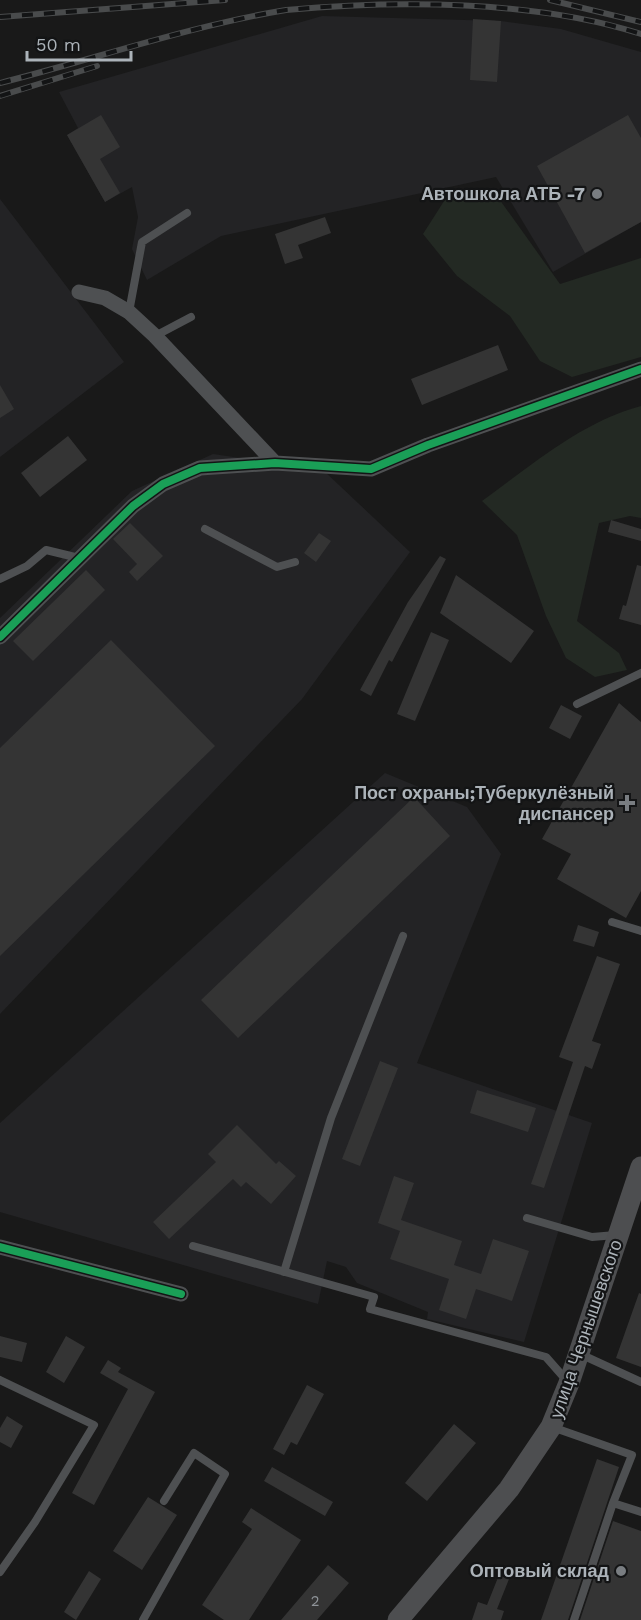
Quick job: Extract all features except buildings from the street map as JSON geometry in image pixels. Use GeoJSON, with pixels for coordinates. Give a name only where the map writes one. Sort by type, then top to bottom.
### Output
{"type":"FeatureCollection","features":[{"type":"Feature","properties":{"kind":"main road","name":"улица Чернышевского"},"geometry":{"type":"LineString","coordinates":[[398,1620],[509,1489],[551,1427],[641,1167]]}},
{"type":"Feature","properties":{"kind":"street"},"geometry":{"type":"LineString","coordinates":[[80,292],[105,298],[129,312],[155,336],[275,463]]}},
{"type":"Feature","properties":{"kind":"street"},"geometry":{"type":"LineString","coordinates":[[0,637],[132,506],[163,484],[200,468],[275,463],[371,469],[428,445],[641,369]]}},
{"type":"Feature","properties":{"kind":"street"},"geometry":{"type":"LineString","coordinates":[[0,1247],[181,1294]]}},
{"type":"Feature","properties":{"kind":"lane"},"geometry":{"type":"LineString","coordinates":[[129,312],[142,242],[187,213]]}},
{"type":"Feature","properties":{"kind":"lane"},"geometry":{"type":"LineString","coordinates":[[155,336],[191,317]]}},
{"type":"Feature","properties":{"kind":"lane"},"geometry":{"type":"LineString","coordinates":[[205,529],[277,567],[295,561]]}},
{"type":"Feature","properties":{"kind":"lane"},"geometry":{"type":"LineString","coordinates":[[0,579],[27,566],[46,550],[79,558]]}},
{"type":"Feature","properties":{"kind":"lane"},"geometry":{"type":"LineString","coordinates":[[576,704],[641,673]]}},
{"type":"Feature","properties":{"kind":"lane"},"geometry":{"type":"LineString","coordinates":[[612,922],[641,931]]}},
{"type":"Feature","properties":{"kind":"lane"},"geometry":{"type":"LineString","coordinates":[[284,1272],[331,1118],[403,936]]}},
{"type":"Feature","properties":{"kind":"lane"},"geometry":{"type":"LineString","coordinates":[[527,1218],[592,1237],[619,1235]]}},
{"type":"Feature","properties":{"kind":"lane"},"geometry":{"type":"LineString","coordinates":[[193,1246],[374,1297],[370,1310],[546,1357],[568,1383]]}},
{"type":"Feature","properties":{"kind":"lane"},"geometry":{"type":"LineString","coordinates":[[578,1354],[641,1382]]}},
{"type":"Feature","properties":{"kind":"lane"},"geometry":{"type":"LineString","coordinates":[[0,1380],[93,1425],[34,1522],[0,1572]]}},
{"type":"Feature","properties":{"kind":"lane"},"geometry":{"type":"LineString","coordinates":[[551,1427],[632,1455],[613,1503],[574,1620]]}},
{"type":"Feature","properties":{"kind":"lane"},"geometry":{"type":"LineString","coordinates":[[143,1620],[225,1474],[194,1453],[164,1501]]}},
{"type":"Feature","properties":{"kind":"lane"},"geometry":{"type":"LineString","coordinates":[[613,1503],[641,1512]]}},
{"type":"Feature","properties":{"kind":"shaded area"},"geometry":{"type":"Polygon","coordinates":[[[322,16],[501,21],[561,29],[641,52],[641,222],[553,272],[496,177],[221,236],[147,280],[132,249],[138,217],[132,187],[105,202],[67,135],[78,128],[59,92],[322,16]]]}},
{"type":"Feature","properties":{"kind":"shaded area"},"geometry":{"type":"Polygon","coordinates":[[[497,196],[560,284],[641,258],[641,357],[572,377],[540,361],[510,316],[457,276],[423,234],[446,198],[497,196]]]}},
{"type":"Feature","properties":{"kind":"shaded area"},"geometry":{"type":"Polygon","coordinates":[[[0,199],[124,362],[0,457],[0,199]]]}},
{"type":"Feature","properties":{"kind":"shaded area"},"geometry":{"type":"Polygon","coordinates":[[[641,406],[641,518],[630,516],[599,523],[577,621],[619,653],[627,670],[595,677],[566,658],[546,616],[517,535],[482,501],[538,459],[578,434],[619,413],[641,406]]]}},
{"type":"Feature","properties":{"kind":"shaded area"},"geometry":{"type":"Polygon","coordinates":[[[213,454],[323,470],[410,552],[302,699],[0,1014],[0,618],[132,491],[213,454]]]}},
{"type":"Feature","properties":{"kind":"shaded area"},"geometry":{"type":"Polygon","coordinates":[[[385,773],[467,807],[501,854],[417,1063],[592,1123],[524,1342],[427,1319],[428,1312],[357,1283],[346,1267],[327,1261],[318,1304],[0,1212],[0,1123],[385,773]]]}},
{"type":"Feature","properties":{"kind":"railway"},"geometry":{"type":"LineString","coordinates":[[0,17],[225,0]]}},
{"type":"Feature","properties":{"kind":"railway"},"geometry":{"type":"LineString","coordinates":[[550,0],[641,22]]}},
{"type":"Feature","properties":{"kind":"railway"},"geometry":{"type":"LineString","coordinates":[[0,83],[178,34],[286,10],[419,4],[511,9],[556,14],[641,34]]}},
{"type":"Feature","properties":{"kind":"railway"},"geometry":{"type":"LineString","coordinates":[[0,96],[97,66]]}},
{"type":"Feature","properties":{"kind":"cycle path"},"geometry":{"type":"LineString","coordinates":[[0,637],[133,506],[163,484],[200,468],[275,463],[371,469],[428,445],[641,369]]}},
{"type":"Feature","properties":{"kind":"cycle path"},"geometry":{"type":"LineString","coordinates":[[0,1247],[181,1294]]}},
{"type":"Feature","properties":{"kind":"place","name":"Автошкола АТБ -7"},"geometry":{"type":"Point","coordinates":[597,194]}},
{"type":"Feature","properties":{"kind":"place","name":"Пост охраны;Туберкулёзный диспансер"},"geometry":{"type":"Point","coordinates":[627,803]}},
{"type":"Feature","properties":{"kind":"place","name":"Оптовый склад"},"geometry":{"type":"Point","coordinates":[621,1571]}}]}
